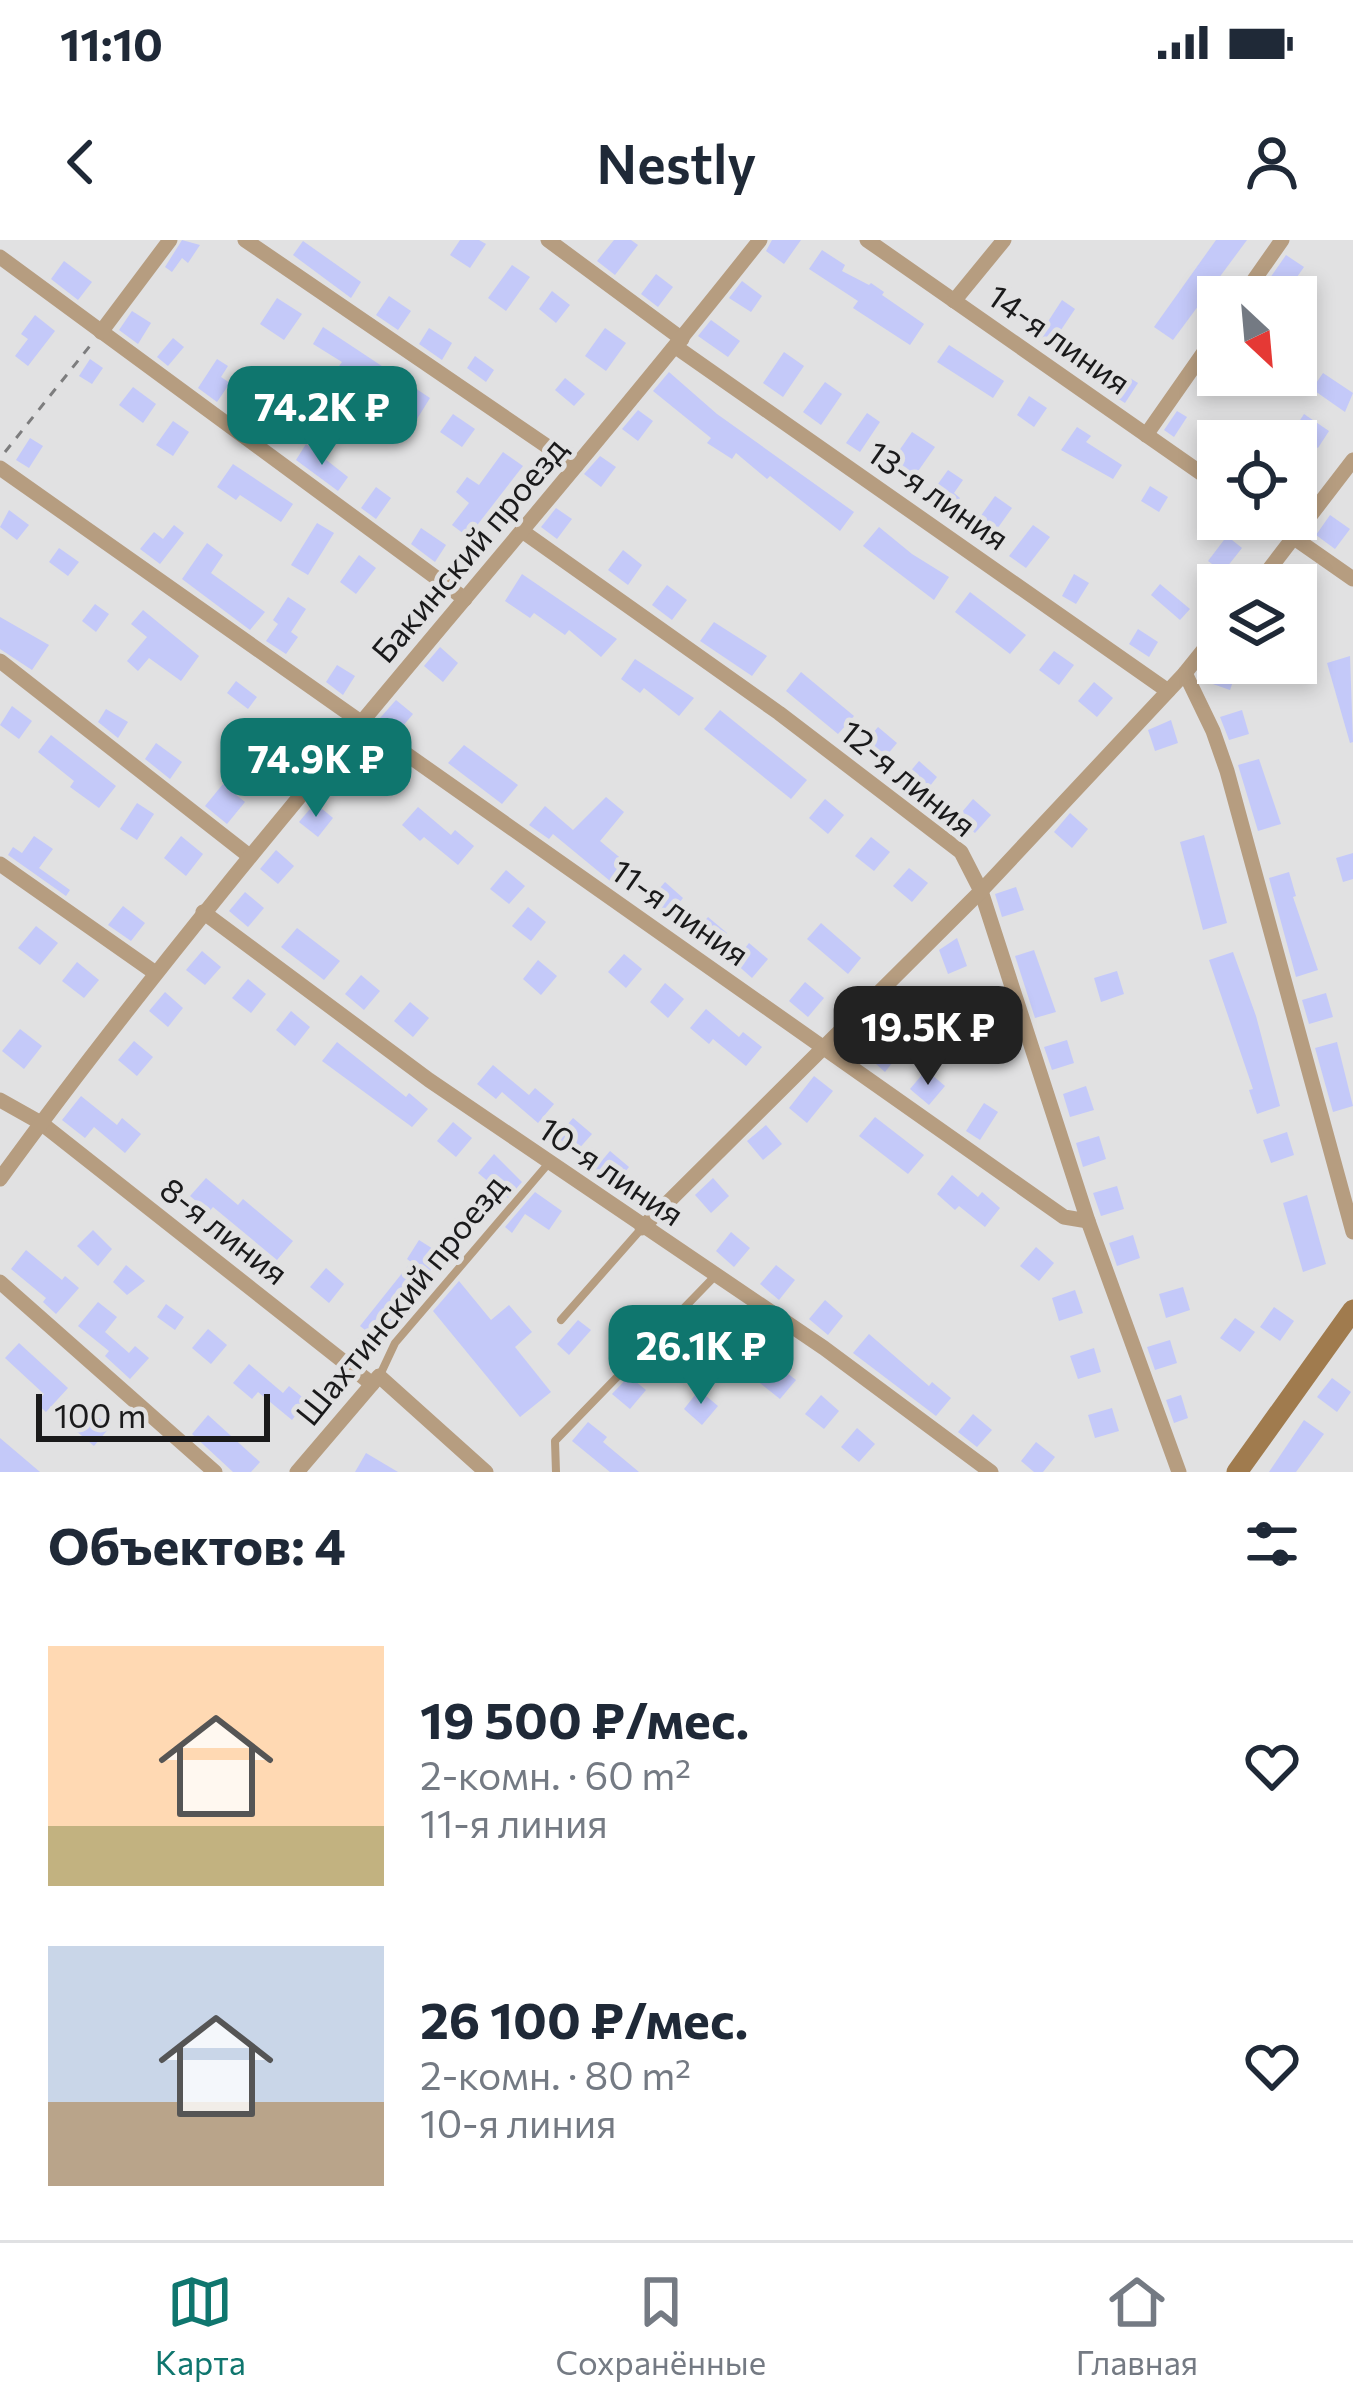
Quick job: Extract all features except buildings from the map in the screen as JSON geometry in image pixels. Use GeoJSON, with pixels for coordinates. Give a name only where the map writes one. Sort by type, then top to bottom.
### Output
{"type":"FeatureCollection","features":[{"type":"Feature","properties":{"kind":"street"},"geometry":{"type":"LineString","coordinates":[[101,332],[170,240]]}},
{"type":"Feature","properties":{"kind":"street"},"geometry":{"type":"LineString","coordinates":[[245,240],[576,466]]}},
{"type":"Feature","properties":{"kind":"street","name":"13-я линия"},"geometry":{"type":"LineString","coordinates":[[548,240],[679,343],[1168,691]]}},
{"type":"Feature","properties":{"kind":"street","name":"Бакинский проезд"},"geometry":{"type":"LineString","coordinates":[[0,1179],[154,971],[760,240]]}},
{"type":"Feature","properties":{"kind":"street","name":"14-я линия"},"geometry":{"type":"LineString","coordinates":[[867,240],[1197,470]]}},
{"type":"Feature","properties":{"kind":"street"},"geometry":{"type":"LineString","coordinates":[[954,301],[1004,240]]}},
{"type":"Feature","properties":{"kind":"street"},"geometry":{"type":"LineString","coordinates":[[1257,276],[1282,240]]}},
{"type":"Feature","properties":{"kind":"street"},"geometry":{"type":"LineString","coordinates":[[0,256],[465,599]]}},
{"type":"Feature","properties":{"kind":"street"},"geometry":{"type":"LineString","coordinates":[[1146,435],[1197,362]]}},
{"type":"Feature","properties":{"kind":"street"},"geometry":{"type":"LineString","coordinates":[[1317,508],[1353,460]]}},
{"type":"Feature","properties":{"kind":"street","name":"11-я линия"},"geometry":{"type":"LineString","coordinates":[[0,468],[1064,1217],[1088,1220]]}},
{"type":"Feature","properties":{"kind":"street","name":"12-я линия"},"geometry":{"type":"LineString","coordinates":[[521,532],[779,712],[961,852],[981,891],[1088,1220],[1179,1472]]}},
{"type":"Feature","properties":{"kind":"street"},"geometry":{"type":"LineString","coordinates":[[1273,564],[1292,540]]}},
{"type":"Feature","properties":{"kind":"street"},"geometry":{"type":"LineString","coordinates":[[1297,540],[1353,579]]}},
{"type":"Feature","properties":{"kind":"street"},"geometry":{"type":"LineString","coordinates":[[642,1228],[981,891],[1197,658]]}},
{"type":"Feature","properties":{"kind":"street"},"geometry":{"type":"LineString","coordinates":[[0,661],[248,855]]}},
{"type":"Feature","properties":{"kind":"street"},"geometry":{"type":"LineString","coordinates":[[1185,673],[1227,772],[1353,1232]]}},
{"type":"Feature","properties":{"kind":"street"},"geometry":{"type":"LineString","coordinates":[[0,864],[154,971]]}},
{"type":"Feature","properties":{"kind":"street","name":"10-я линия"},"geometry":{"type":"LineString","coordinates":[[203,912],[548,1164],[824,1348],[991,1472]]}},
{"type":"Feature","properties":{"kind":"street","name":"8-я линия"},"geometry":{"type":"LineString","coordinates":[[0,1100],[41,1123],[376,1380],[486,1472]]}},
{"type":"Feature","properties":{"kind":"street"},"geometry":{"type":"LineString","coordinates":[[0,1282],[215,1472]]}},
{"type":"Feature","properties":{"kind":"street"},"geometry":{"type":"LineString","coordinates":[[1237,1472],[1353,1310]]}},
{"type":"Feature","properties":{"kind":"street","name":"Шахтинский проезд"},"geometry":{"type":"LineString","coordinates":[[298,1472],[376,1380]]}},
{"type":"Feature","properties":{"kind":"lane","name":"Шахтинский проезд"},"geometry":{"type":"LineString","coordinates":[[376,1380],[395,1343],[548,1164]]}},
{"type":"Feature","properties":{"kind":"lane"},"geometry":{"type":"LineString","coordinates":[[561,1320],[642,1228]]}},
{"type":"Feature","properties":{"kind":"lane"},"geometry":{"type":"LineString","coordinates":[[556,1472],[555,1442],[715,1276]]}},
{"type":"Feature","properties":{"kind":"path"},"geometry":{"type":"LineString","coordinates":[[0,458],[101,332]]}}]}
